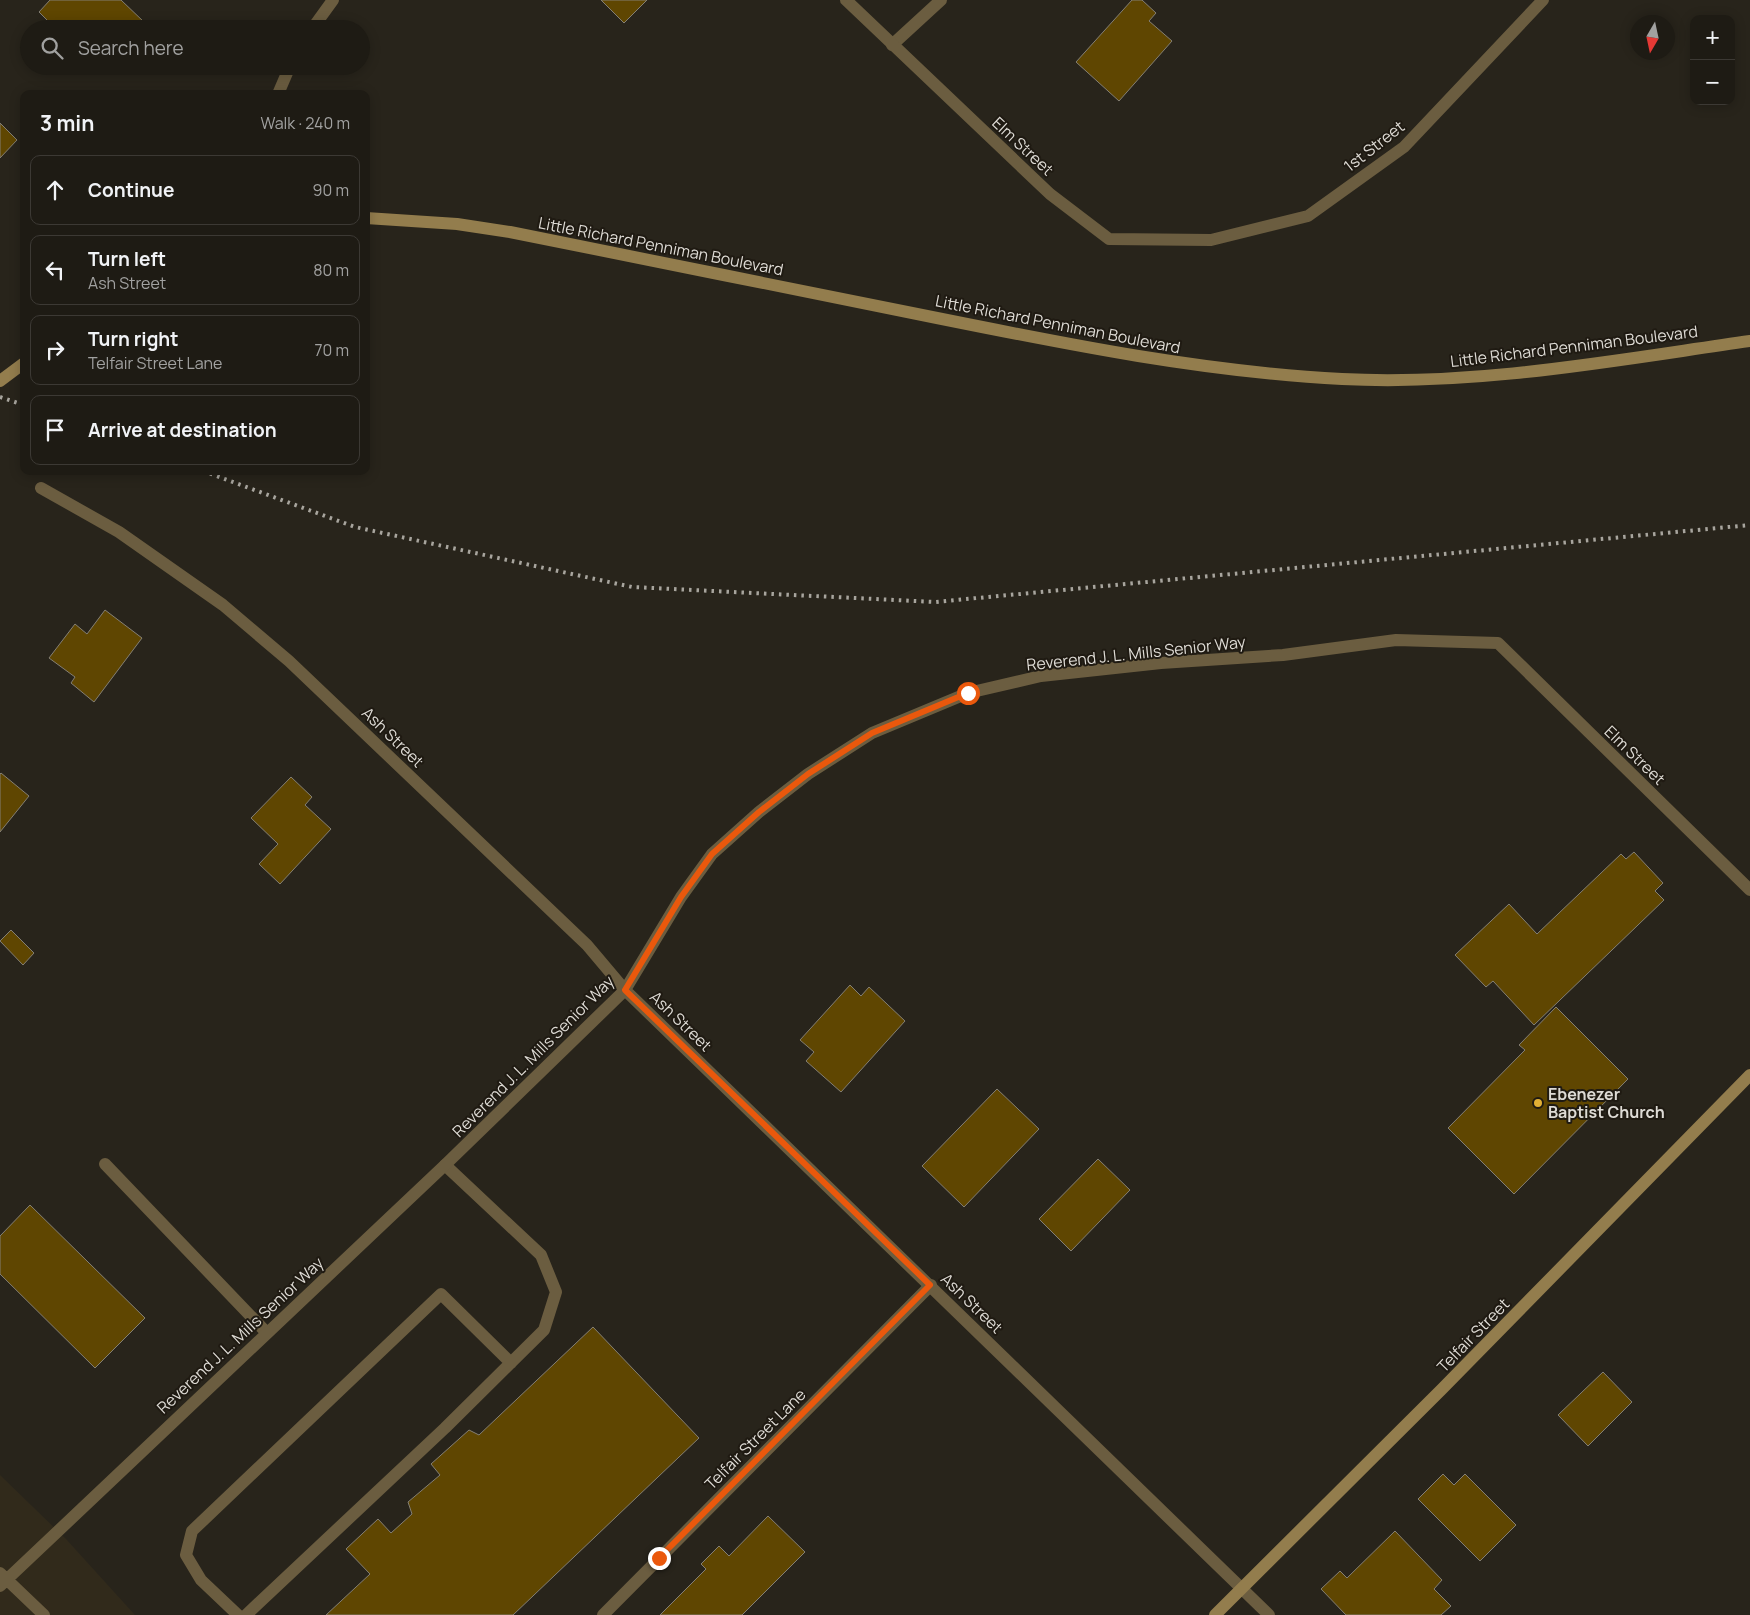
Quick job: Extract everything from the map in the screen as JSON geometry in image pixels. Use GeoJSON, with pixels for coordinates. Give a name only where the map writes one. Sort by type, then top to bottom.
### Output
{"type":"FeatureCollection","features":[{"type":"Feature","properties":{"kind":"street"},"geometry":{"type":"LineString","coordinates":[[319,20],[333,0]]}},
{"type":"Feature","properties":{"kind":"street","name":"Elm Street"},"geometry":{"type":"LineString","coordinates":[[846,0],[1050,194],[1109,239],[1211,240]]}},
{"type":"Feature","properties":{"kind":"street"},"geometry":{"type":"LineString","coordinates":[[892,45],[942,0]]}},
{"type":"Feature","properties":{"kind":"street","name":"1st Street"},"geometry":{"type":"LineString","coordinates":[[1211,240],[1308,216],[1404,147],[1544,0]]}},
{"type":"Feature","properties":{"kind":"street"},"geometry":{"type":"LineString","coordinates":[[280,90],[286,75]]}},
{"type":"Feature","properties":{"kind":"street","name":"Little Richard Penniman Boulevard"},"geometry":{"type":"LineString","coordinates":[[370,218],[457,224],[510,232],[1105,351],[1208,368],[1279,375],[1353,380],[1416,380],[1475,376],[1556,368],[1750,341]]}},
{"type":"Feature","properties":{"kind":"street"},"geometry":{"type":"LineString","coordinates":[[0,381],[20,366]]}},
{"type":"Feature","properties":{"kind":"street","name":"Ash Street"},"geometry":{"type":"LineString","coordinates":[[41,488],[119,532],[224,605],[288,661],[587,945],[625,990],[1269,1615]]}},
{"type":"Feature","properties":{"kind":"street","name":"Reverend J. L. Mills Senior Way"},"geometry":{"type":"LineString","coordinates":[[2,1580],[445,1165],[625,990],[681,897],[712,854],[759,812],[808,774],[872,733],[968,693],[1041,676],[1161,663],[1283,655],[1396,640],[1498,643]]}},
{"type":"Feature","properties":{"kind":"street","name":"Elm Street"},"geometry":{"type":"LineString","coordinates":[[1498,643],[1750,890]]}},
{"type":"Feature","properties":{"kind":"street","name":"Telfair Street"},"geometry":{"type":"LineString","coordinates":[[1215,1615],[1442,1389],[1750,1075]]}},
{"type":"Feature","properties":{"kind":"street"},"geometry":{"type":"LineString","coordinates":[[105,1164],[266,1332]]}},
{"type":"Feature","properties":{"kind":"street"},"geometry":{"type":"LineString","coordinates":[[246,1615],[445,1428],[544,1330],[556,1292],[541,1256],[445,1165]]}},
{"type":"Feature","properties":{"kind":"street","name":"Telfair Street Lane"},"geometry":{"type":"LineString","coordinates":[[603,1615],[930,1285]]}},
{"type":"Feature","properties":{"kind":"street"},"geometry":{"type":"LineString","coordinates":[[238,1615],[201,1580],[186,1555],[192,1531],[441,1294],[511,1362]]}},
{"type":"Feature","properties":{"kind":"street"},"geometry":{"type":"LineString","coordinates":[[2,1580],[44,1615]]}},
{"type":"Feature","properties":{"kind":"shaded area"},"geometry":{"type":"Polygon","coordinates":[[[0,1475],[66,1539],[135,1615],[0,1615],[0,1475]]]}},
{"type":"Feature","properties":{"kind":"building"},"geometry":{"type":"Polygon","coordinates":[[[50,0],[121,0],[142,20],[47,20],[39,12],[50,0]]]}},
{"type":"Feature","properties":{"kind":"building"},"geometry":{"type":"Polygon","coordinates":[[[601,0],[647,0],[624,23],[601,0]]]}},
{"type":"Feature","properties":{"kind":"building"},"geometry":{"type":"Polygon","coordinates":[[[1132,0],[1142,0],[1156,13],[1149,21],[1172,41],[1119,101],[1076,62],[1132,0]]]}},
{"type":"Feature","properties":{"kind":"building"},"geometry":{"type":"Polygon","coordinates":[[[0,123],[17,140],[0,158],[0,123]]]}},
{"type":"Feature","properties":{"kind":"building"},"geometry":{"type":"Polygon","coordinates":[[[105,610],[142,638],[94,702],[71,683],[75,677],[49,658],[75,624],[87,634],[105,610]]]}},
{"type":"Feature","properties":{"kind":"building"},"geometry":{"type":"Polygon","coordinates":[[[0,774],[29,796],[0,832],[0,774]]]}},
{"type":"Feature","properties":{"kind":"building"},"geometry":{"type":"Polygon","coordinates":[[[291,777],[312,797],[305,805],[331,829],[280,884],[259,864],[278,844],[251,818],[291,777]]]}},
{"type":"Feature","properties":{"kind":"building"},"geometry":{"type":"Polygon","coordinates":[[[1634,852],[1663,883],[1655,891],[1664,900],[1534,1025],[1493,981],[1486,987],[1455,955],[1509,904],[1537,934],[1621,854],[1626,859],[1634,852]]]}},
{"type":"Feature","properties":{"kind":"building"},"geometry":{"type":"Polygon","coordinates":[[[11,930],[34,953],[23,965],[0,941],[11,930]]]}},
{"type":"Feature","properties":{"kind":"building"},"geometry":{"type":"Polygon","coordinates":[[[850,985],[861,996],[869,987],[905,1021],[841,1092],[806,1061],[814,1052],[800,1040],[850,985]]]}},
{"type":"Feature","properties":{"kind":"building","name":"Ebenezer Baptist Church"},"geometry":{"type":"Polygon","coordinates":[[[1556,1007],[1628,1079],[1514,1194],[1448,1128],[1525,1050],[1519,1045],[1556,1007]]]}},
{"type":"Feature","properties":{"kind":"building"},"geometry":{"type":"Polygon","coordinates":[[[997,1089],[1039,1129],[964,1207],[922,1166],[997,1089]]]}},
{"type":"Feature","properties":{"kind":"building"},"geometry":{"type":"Polygon","coordinates":[[[1098,1159],[1130,1190],[1071,1251],[1039,1219],[1098,1159]]]}},
{"type":"Feature","properties":{"kind":"building"},"geometry":{"type":"Polygon","coordinates":[[[30,1205],[145,1318],[95,1368],[0,1274],[0,1236],[30,1205]]]}},
{"type":"Feature","properties":{"kind":"building"},"geometry":{"type":"Polygon","coordinates":[[[593,1327],[699,1438],[513,1615],[326,1615],[370,1574],[346,1549],[378,1519],[391,1533],[412,1514],[408,1502],[440,1475],[431,1464],[469,1430],[479,1435],[593,1327]]]}},
{"type":"Feature","properties":{"kind":"building"},"geometry":{"type":"Polygon","coordinates":[[[1603,1372],[1632,1402],[1588,1446],[1558,1415],[1603,1372]]]}},
{"type":"Feature","properties":{"kind":"building"},"geometry":{"type":"Polygon","coordinates":[[[1443,1474],[1454,1485],[1465,1474],[1516,1525],[1480,1561],[1418,1499],[1443,1474]]]}},
{"type":"Feature","properties":{"kind":"building"},"geometry":{"type":"Polygon","coordinates":[[[768,1516],[805,1552],[742,1615],[660,1615],[706,1569],[701,1564],[719,1546],[729,1556],[768,1516]]]}},
{"type":"Feature","properties":{"kind":"building"},"geometry":{"type":"Polygon","coordinates":[[[1395,1531],[1442,1580],[1434,1589],[1451,1606],[1441,1615],[1346,1615],[1321,1589],[1340,1571],[1347,1578],[1395,1531]]]}},
{"type":"Feature","properties":{"kind":"railway"},"geometry":{"type":"LineString","coordinates":[[0,397],[20,404]]}},
{"type":"Feature","properties":{"kind":"railway"},"geometry":{"type":"LineString","coordinates":[[214,475],[355,527],[632,587],[935,602],[1750,525]]}},
{"type":"Feature","properties":{"kind":"place","name":"Ebenezer Baptist Church"},"geometry":{"type":"Point","coordinates":[1538,1103]}},
{"type":"Feature","properties":{"kind":"route"},"geometry":{"type":"LineString","coordinates":[[659,1558],[930,1285],[625,990],[681,897],[712,854],[759,812],[808,774],[872,733],[968,693]]}}]}
